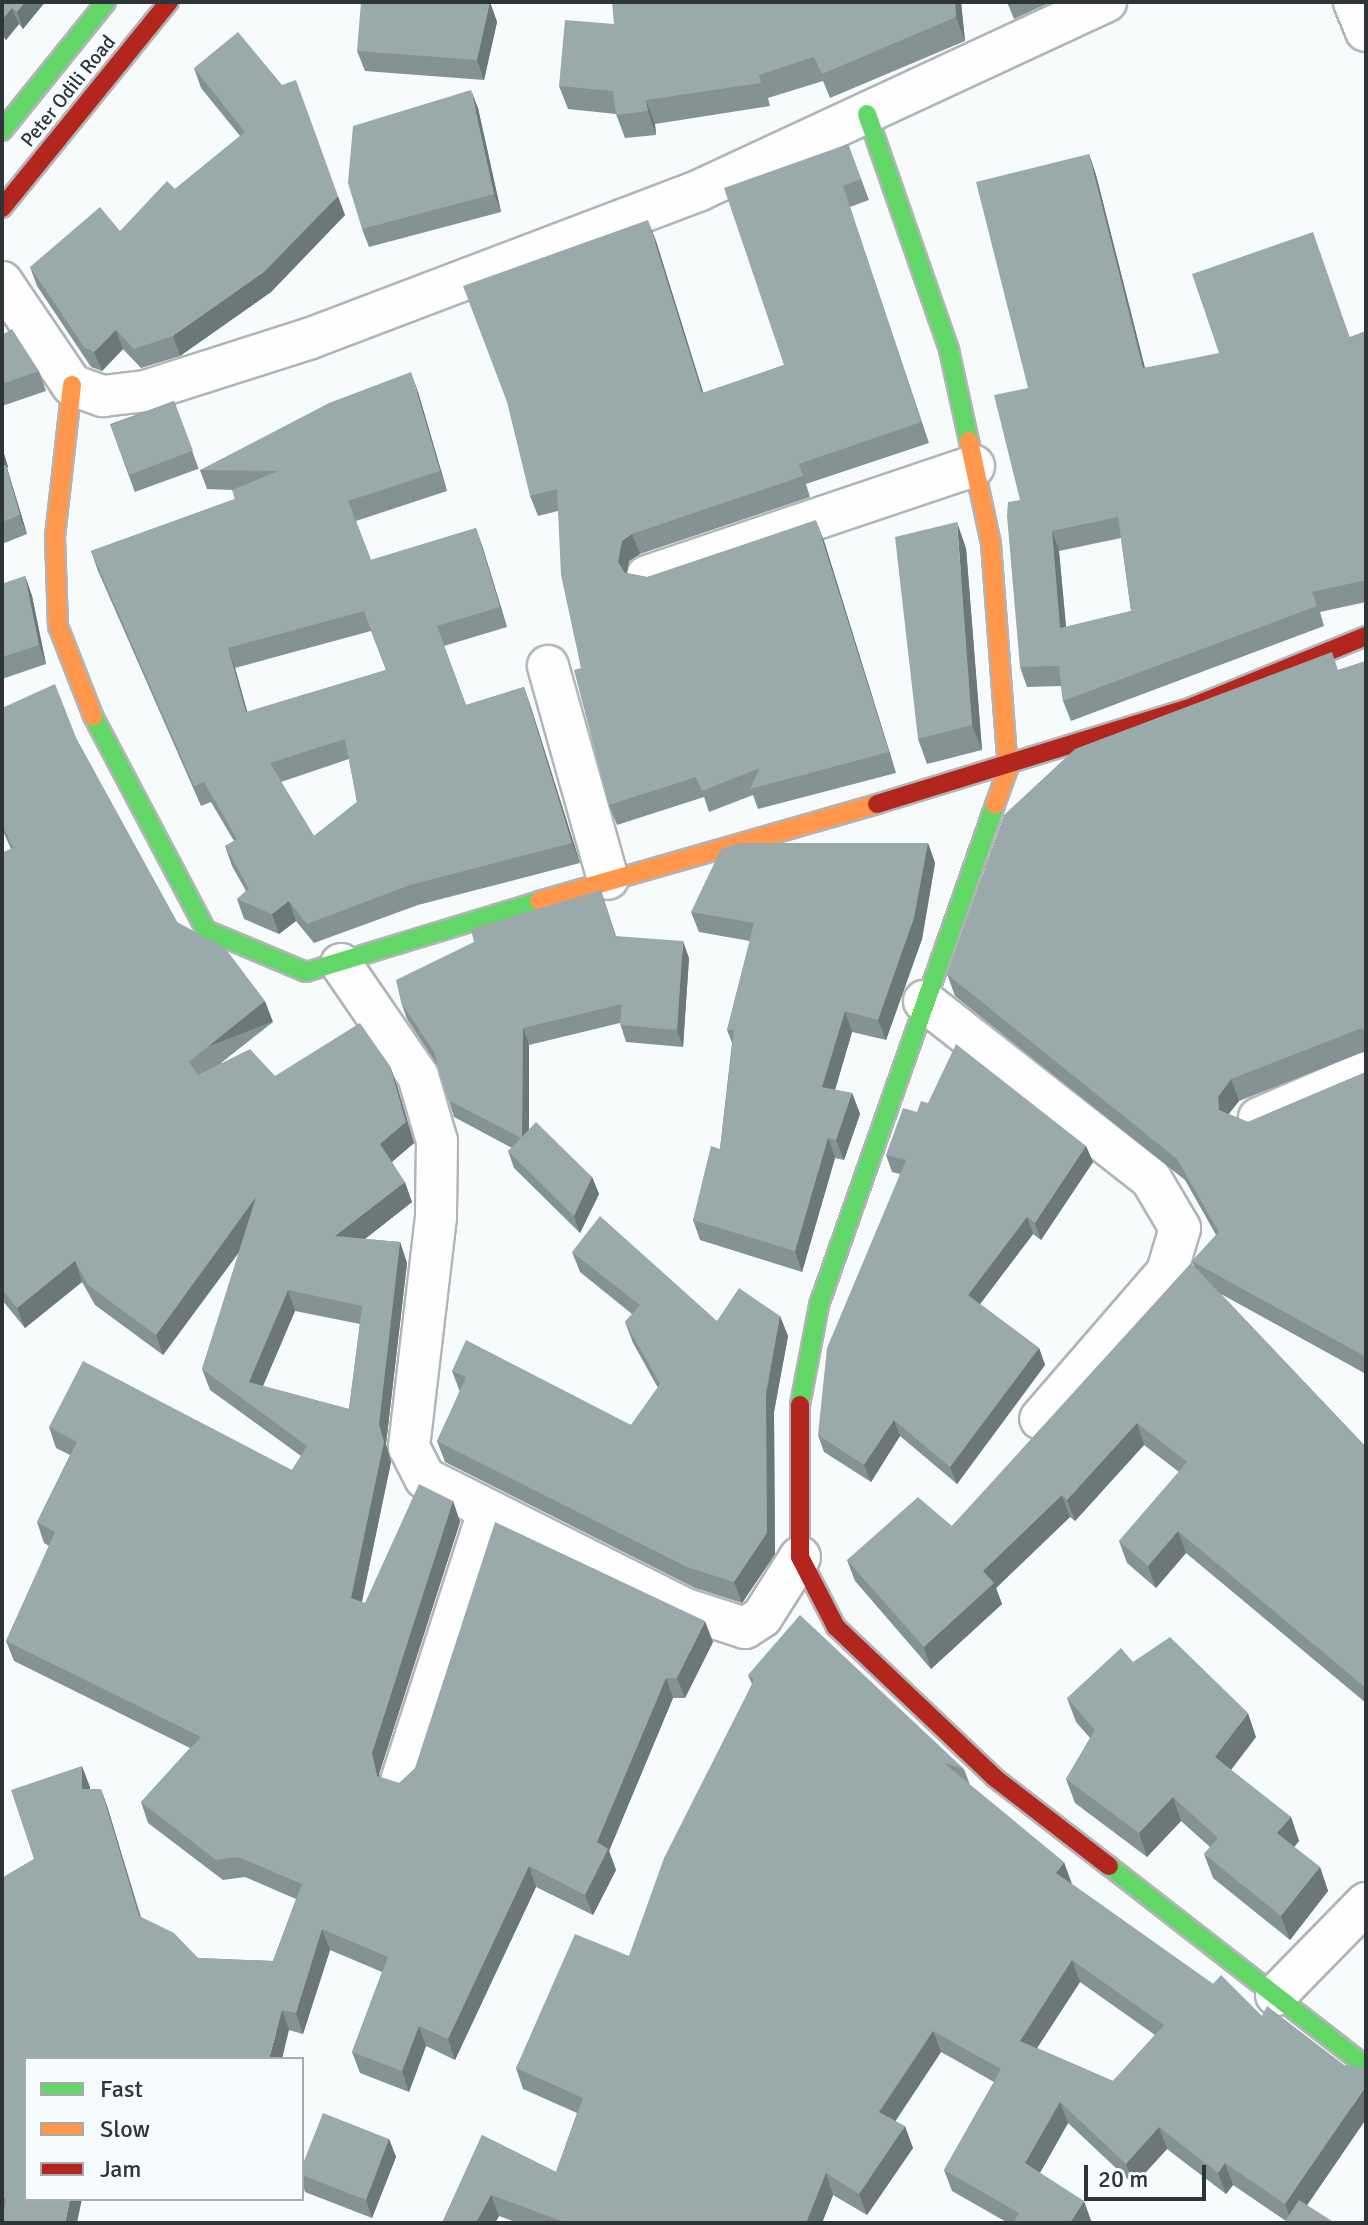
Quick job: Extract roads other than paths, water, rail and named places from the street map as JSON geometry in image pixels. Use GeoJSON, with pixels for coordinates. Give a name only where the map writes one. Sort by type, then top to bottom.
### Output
{"type":"FeatureCollection","features":[{"type":"Feature","properties":{"kind":"street","name":"Peter Odili Road"},"geometry":{"type":"LineString","coordinates":[[2,131],[106,2]]}},
{"type":"Feature","properties":{"kind":"street","name":"Peter Odili Road"},"geometry":{"type":"LineString","coordinates":[[2,208],[169,2]]}},
{"type":"Feature","properties":{"kind":"street"},"geometry":{"type":"LineString","coordinates":[[2,282],[72,385],[103,396],[145,391],[311,338],[698,191],[1106,2]]}},
{"type":"Feature","properties":{"kind":"street"},"geometry":{"type":"LineString","coordinates":[[1354,2],[1366,31]]}},
{"type":"Feature","properties":{"kind":"street"},"geometry":{"type":"LineString","coordinates":[[867,114],[949,350],[991,544],[1008,769],[819,1305],[799,1412],[800,1557],[836,1627],[995,1778],[1366,2066]]}},
{"type":"Feature","properties":{"kind":"street"},"geometry":{"type":"LineString","coordinates":[[72,385],[55,537],[58,626],[106,748],[206,930],[306,972],[341,964],[608,879],[1008,769],[1192,707],[1366,636]]}},
{"type":"Feature","properties":{"kind":"street"},"geometry":{"type":"LineString","coordinates":[[647,576],[974,466]]}},
{"type":"Feature","properties":{"kind":"street"},"geometry":{"type":"LineString","coordinates":[[548,666],[608,879]]}},
{"type":"Feature","properties":{"kind":"street"},"geometry":{"type":"LineString","coordinates":[[341,964],[418,1076],[437,1141],[436,1217],[409,1447],[425,1478],[487,1514],[686,1609],[745,1628],[762,1617],[800,1557]]}},
{"type":"Feature","properties":{"kind":"street"},"geometry":{"type":"LineString","coordinates":[[924,1001],[1151,1179],[1180,1228],[1167,1272],[1040,1419]]}},
{"type":"Feature","properties":{"kind":"street"},"geometry":{"type":"LineString","coordinates":[[1248,1122],[1366,1072]]}},
{"type":"Feature","properties":{"kind":"street"},"geometry":{"type":"LineString","coordinates":[[401,1781],[487,1514]]}},
{"type":"Feature","properties":{"kind":"street"},"geometry":{"type":"LineString","coordinates":[[1276,1995],[1366,1903]]}}]}
